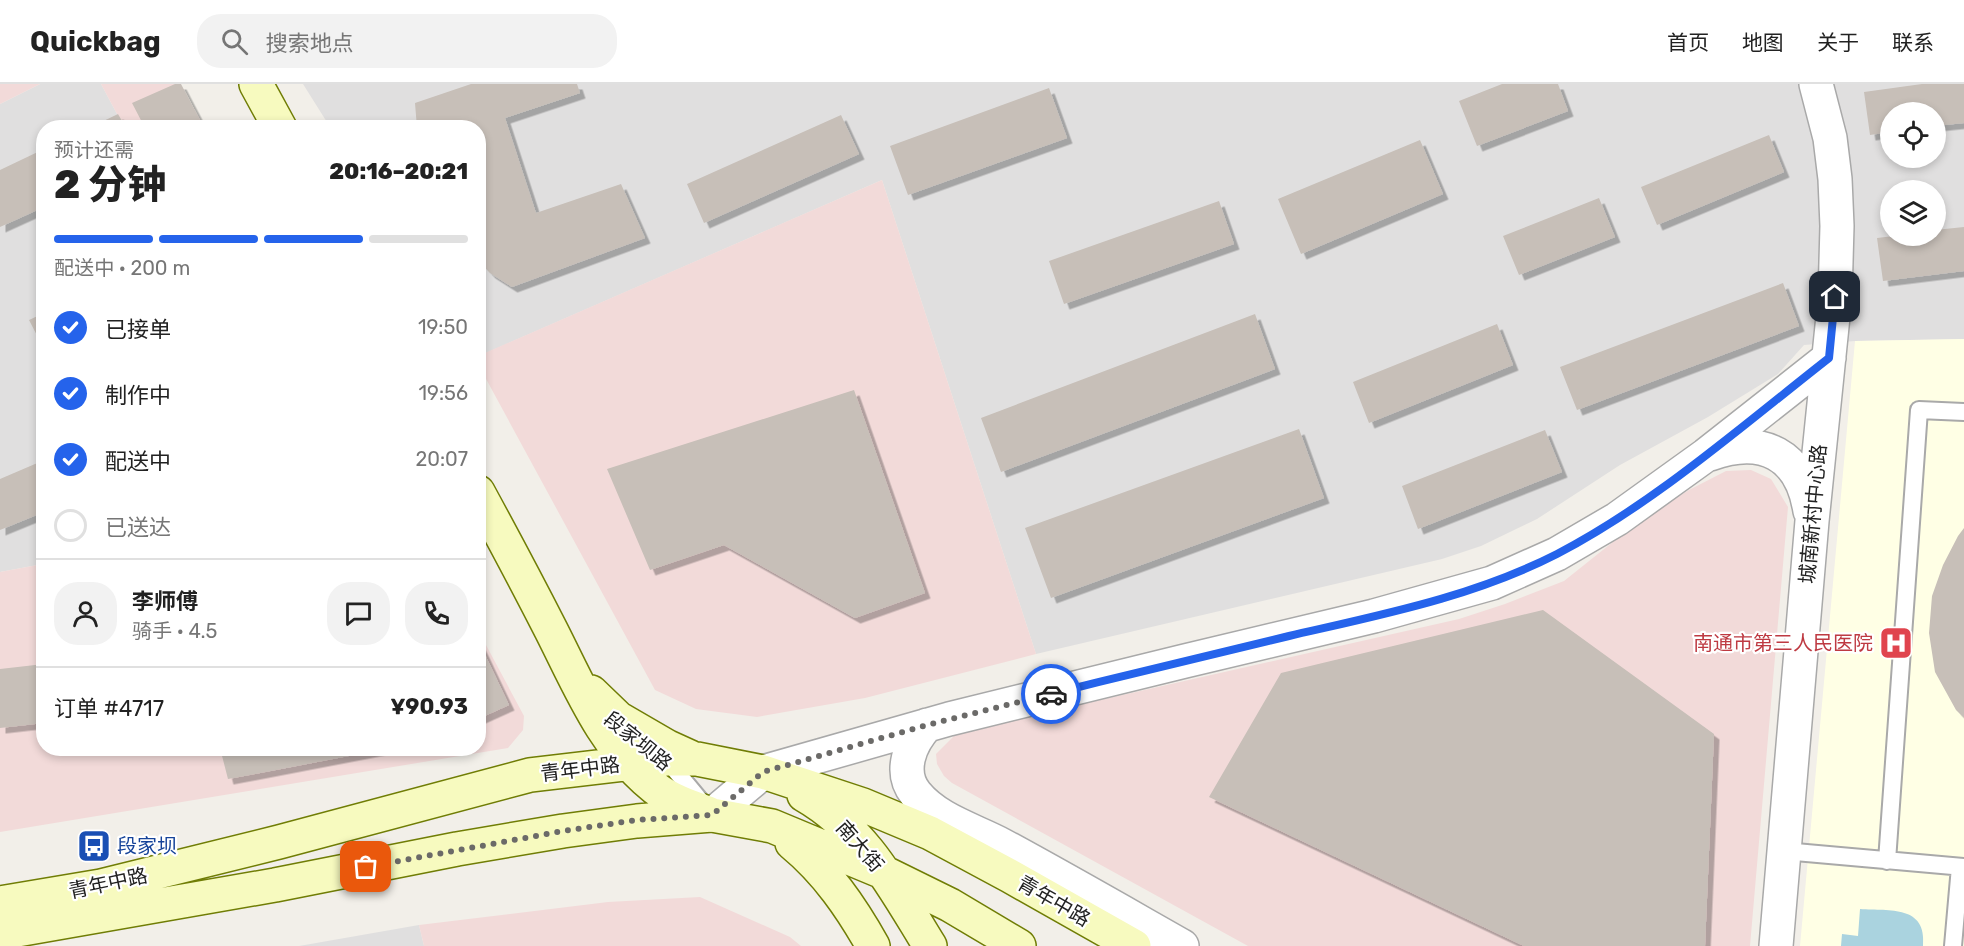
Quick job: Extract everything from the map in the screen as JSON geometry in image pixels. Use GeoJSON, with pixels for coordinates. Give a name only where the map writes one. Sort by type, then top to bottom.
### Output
{"type":"FeatureCollection","features":[{"type":"Feature","properties":{"kind":"main road"},"geometry":{"type":"LineString","coordinates":[[256,84],[276,120]]}},
{"type":"Feature","properties":{"kind":"main road","name":"段家坝路"},"geometry":{"type":"LineString","coordinates":[[486,507],[596,719],[618,752],[656,789],[712,815]]}},
{"type":"Feature","properties":{"kind":"main road","name":"段家坝路"},"geometry":{"type":"LineString","coordinates":[[576,679],[618,718],[668,747],[681,759]]}},
{"type":"Feature","properties":{"kind":"main road","name":"青年中路"},"geometry":{"type":"LineString","coordinates":[[0,903],[101,886],[279,842],[530,774],[681,759],[763,772],[863,805],[930,833],[1134,946]]}},
{"type":"Feature","properties":{"kind":"main road","name":"南大街"},"geometry":{"type":"LineString","coordinates":[[763,772],[824,807],[863,843],[885,873],[930,946]]}},
{"type":"Feature","properties":{"kind":"main road","name":"青年中路"},"geometry":{"type":"LineString","coordinates":[[0,933],[563,831],[637,820],[712,815],[772,826],[885,873],[950,905],[1019,946]]}},
{"type":"Feature","properties":{"kind":"main road"},"geometry":{"type":"LineString","coordinates":[[772,826],[812,859],[833,885],[873,946]]}},
{"type":"Feature","properties":{"kind":"street","name":"城南新村中心路"},"geometry":{"type":"LineString","coordinates":[[1776,946],[1812,521],[1836,274],[1838,226],[1836,191],[1830,138],[1816,84]]}},
{"type":"Feature","properties":{"kind":"street"},"geometry":{"type":"LineString","coordinates":[[712,815],[763,772],[927,725],[1374,616],[1492,583],[1557,554],[1617,519],[1706,455],[1829,358]]}},
{"type":"Feature","properties":{"kind":"street"},"geometry":{"type":"LineString","coordinates":[[1706,455],[1729,447],[1750,445],[1779,455],[1793,468],[1804,488],[1812,521]]}},
{"type":"Feature","properties":{"kind":"street"},"geometry":{"type":"LineString","coordinates":[[927,725],[916,737],[907,761],[908,776],[915,793],[932,809],[1000,844],[1182,946]]}},
{"type":"Feature","properties":{"kind":"lane"},"geometry":{"type":"LineString","coordinates":[[1887,861],[1919,410],[1964,412]]}},
{"type":"Feature","properties":{"kind":"lane","name":"段家坝路"},"geometry":{"type":"LineString","coordinates":[[681,759],[712,815]]}},
{"type":"Feature","properties":{"kind":"lane"},"geometry":{"type":"LineString","coordinates":[[1784,851],[1962,867],[1953,946]]}},
{"type":"Feature","properties":{"kind":"shaded area"},"geometry":{"type":"Polygon","coordinates":[[[0,84],[40,84],[0,104],[0,84]]]}},
{"type":"Feature","properties":{"kind":"shaded area"},"geometry":{"type":"Polygon","coordinates":[[[40,84],[101,84],[120,120],[36,120],[36,565],[0,572],[0,104],[40,84]]]}},
{"type":"Feature","properties":{"kind":"shaded area"},"geometry":{"type":"Polygon","coordinates":[[[101,84],[180,84],[200,120],[120,120],[101,84]]]}},
{"type":"Feature","properties":{"kind":"shaded area"},"geometry":{"type":"Polygon","coordinates":[[[303,84],[1964,84],[1964,339],[1855,341],[1804,345],[1778,374],[1708,417],[1620,465],[1537,519],[1481,546],[1442,559],[1036,654],[882,180],[486,353],[486,120],[326,120],[303,84]]]}},
{"type":"Feature","properties":{"kind":"shaded area"},"geometry":{"type":"Polygon","coordinates":[[[882,180],[1036,654],[865,698],[757,717],[696,709],[655,690],[486,379],[486,353],[882,180]]]}},
{"type":"Feature","properties":{"kind":"shaded area","name":"南通市第三人民医院"},"geometry":{"type":"Polygon","coordinates":[[[1964,339],[1964,946],[1800,946],[1855,341],[1964,339]]]}},
{"type":"Feature","properties":{"kind":"shaded area"},"geometry":{"type":"Polygon","coordinates":[[[1751,470],[1771,479],[1788,507],[1750,946],[1248,946],[952,783],[944,776],[937,764],[936,754],[958,732],[1459,619],[1505,604],[1564,581],[1643,518],[1689,490],[1726,471],[1751,470]]]}},
{"type":"Feature","properties":{"kind":"shaded area"},"geometry":{"type":"Polygon","coordinates":[[[36,565],[36,756],[460,756],[0,832],[0,572],[36,565]]]}},
{"type":"Feature","properties":{"kind":"shaded area"},"geometry":{"type":"Polygon","coordinates":[[[486,645],[524,716],[523,730],[508,748],[486,752],[486,645]]]}},
{"type":"Feature","properties":{"kind":"shaded area"},"geometry":{"type":"Polygon","coordinates":[[[700,897],[790,937],[801,946],[424,946],[419,925],[608,902],[700,897]]]}},
{"type":"Feature","properties":{"kind":"shaded area"},"geometry":{"type":"Polygon","coordinates":[[[419,925],[424,946],[299,946],[419,925]]]}},
{"type":"Feature","properties":{"kind":"water"},"geometry":{"type":"Polygon","coordinates":[[[1860,909],[1894,911],[1913,917],[1919,923],[1923,933],[1923,946],[1841,946],[1842,934],[1858,936],[1860,909]]]}},
{"type":"Feature","properties":{"kind":"building"},"geometry":{"type":"Polygon","coordinates":[[[175,84],[181,84],[200,120],[141,120],[132,103],[175,84]]]}},
{"type":"Feature","properties":{"kind":"building"},"geometry":{"type":"Polygon","coordinates":[[[471,84],[577,84],[580,93],[505,118],[536,213],[621,184],[645,238],[512,287],[486,269],[486,120],[416,120],[415,103],[471,84]]]}},
{"type":"Feature","properties":{"kind":"building"},"geometry":{"type":"Polygon","coordinates":[[[1502,84],[1558,84],[1568,111],[1477,146],[1459,101],[1502,84]]]}},
{"type":"Feature","properties":{"kind":"building"},"geometry":{"type":"Polygon","coordinates":[[[1922,84],[1964,84],[1964,123],[1946,125],[1946,102],[1880,102],[1880,134],[1870,135],[1864,92],[1922,84]]]}},
{"type":"Feature","properties":{"kind":"building"},"geometry":{"type":"Polygon","coordinates":[[[1049,88],[1067,138],[908,195],[890,146],[1049,88]]]}},
{"type":"Feature","properties":{"kind":"building"},"geometry":{"type":"Polygon","coordinates":[[[118,114],[121,120],[106,120],[118,114]]]}},
{"type":"Feature","properties":{"kind":"building"},"geometry":{"type":"Polygon","coordinates":[[[841,115],[859,154],[704,223],[687,184],[841,115]]]}},
{"type":"Feature","properties":{"kind":"building"},"geometry":{"type":"Polygon","coordinates":[[[1769,135],[1784,172],[1657,225],[1641,187],[1769,135]]]}},
{"type":"Feature","properties":{"kind":"building"},"geometry":{"type":"Polygon","coordinates":[[[1420,140],[1443,194],[1301,254],[1278,199],[1420,140]]]}},
{"type":"Feature","properties":{"kind":"building"},"geometry":{"type":"Polygon","coordinates":[[[36,153],[36,211],[0,227],[0,170],[36,153]]]}},
{"type":"Feature","properties":{"kind":"building"},"geometry":{"type":"Polygon","coordinates":[[[1599,198],[1615,237],[1519,275],[1503,236],[1599,198]]]}},
{"type":"Feature","properties":{"kind":"building"},"geometry":{"type":"Polygon","coordinates":[[[1219,201],[1234,244],[1064,304],[1049,261],[1219,201]]]}},
{"type":"Feature","properties":{"kind":"building"},"geometry":{"type":"Polygon","coordinates":[[[1964,227],[1964,271],[1883,281],[1877,238],[1880,238],[1880,246],[1946,246],[1946,229],[1964,227]]]}},
{"type":"Feature","properties":{"kind":"building"},"geometry":{"type":"Polygon","coordinates":[[[1783,283],[1799,326],[1577,410],[1560,367],[1783,283]]]}},
{"type":"Feature","properties":{"kind":"building"},"geometry":{"type":"Polygon","coordinates":[[[1255,314],[1275,369],[1001,472],[981,418],[1255,314]]]}},
{"type":"Feature","properties":{"kind":"building"},"geometry":{"type":"Polygon","coordinates":[[[36,317],[36,334],[29,320],[36,317]]]}},
{"type":"Feature","properties":{"kind":"building"},"geometry":{"type":"Polygon","coordinates":[[[1497,324],[1513,365],[1369,423],[1353,382],[1497,324]]]}},
{"type":"Feature","properties":{"kind":"building"},"geometry":{"type":"Polygon","coordinates":[[[854,390],[925,593],[855,618],[724,545],[650,570],[607,469],[854,390]]]}},
{"type":"Feature","properties":{"kind":"building"},"geometry":{"type":"Polygon","coordinates":[[[1299,429],[1324,498],[1051,598],[1025,528],[1299,429]]]}},
{"type":"Feature","properties":{"kind":"building"},"geometry":{"type":"Polygon","coordinates":[[[1545,430],[1562,472],[1418,529],[1402,486],[1545,430]]]}},
{"type":"Feature","properties":{"kind":"building"},"geometry":{"type":"Polygon","coordinates":[[[36,464],[36,515],[0,530],[0,479],[36,464]]]}},
{"type":"Feature","properties":{"kind":"building"},"geometry":{"type":"Polygon","coordinates":[[[1964,528],[1964,718],[1956,710],[1935,672],[1929,633],[1932,596],[1943,565],[1964,528]]]}},
{"type":"Feature","properties":{"kind":"building"},"geometry":{"type":"Polygon","coordinates":[[[1543,610],[1714,734],[1705,946],[1524,946],[1209,797],[1281,673],[1543,610]]]}},
{"type":"Feature","properties":{"kind":"building"},"geometry":{"type":"Polygon","coordinates":[[[486,657],[509,705],[486,715],[486,657]]]}},
{"type":"Feature","properties":{"kind":"building"},"geometry":{"type":"Polygon","coordinates":[[[36,665],[36,724],[0,728],[0,669],[36,665]]]}},
{"type":"Feature","properties":{"kind":"building"},"geometry":{"type":"Polygon","coordinates":[[[222,756],[349,756],[228,779],[222,756]]]}},
{"type":"Feature","properties":{"kind":"way so far"},"geometry":{"type":"LineString","coordinates":[[366,867],[563,831],[637,820],[712,815],[763,772],[927,725],[1051,694]]}},
{"type":"Feature","properties":{"kind":"place","name":"南通市第三人民医院"},"geometry":{"type":"Point","coordinates":[1896,643]}},
{"type":"Feature","properties":{"kind":"place","name":"段家坝"},"geometry":{"type":"Point","coordinates":[94,846]}},
{"type":"Feature","properties":{"kind":"route"},"geometry":{"type":"LineString","coordinates":[[1051,694],[1444,597],[1492,583],[1557,554],[1617,519],[1706,455],[1829,358],[1835,297]]}}]}
